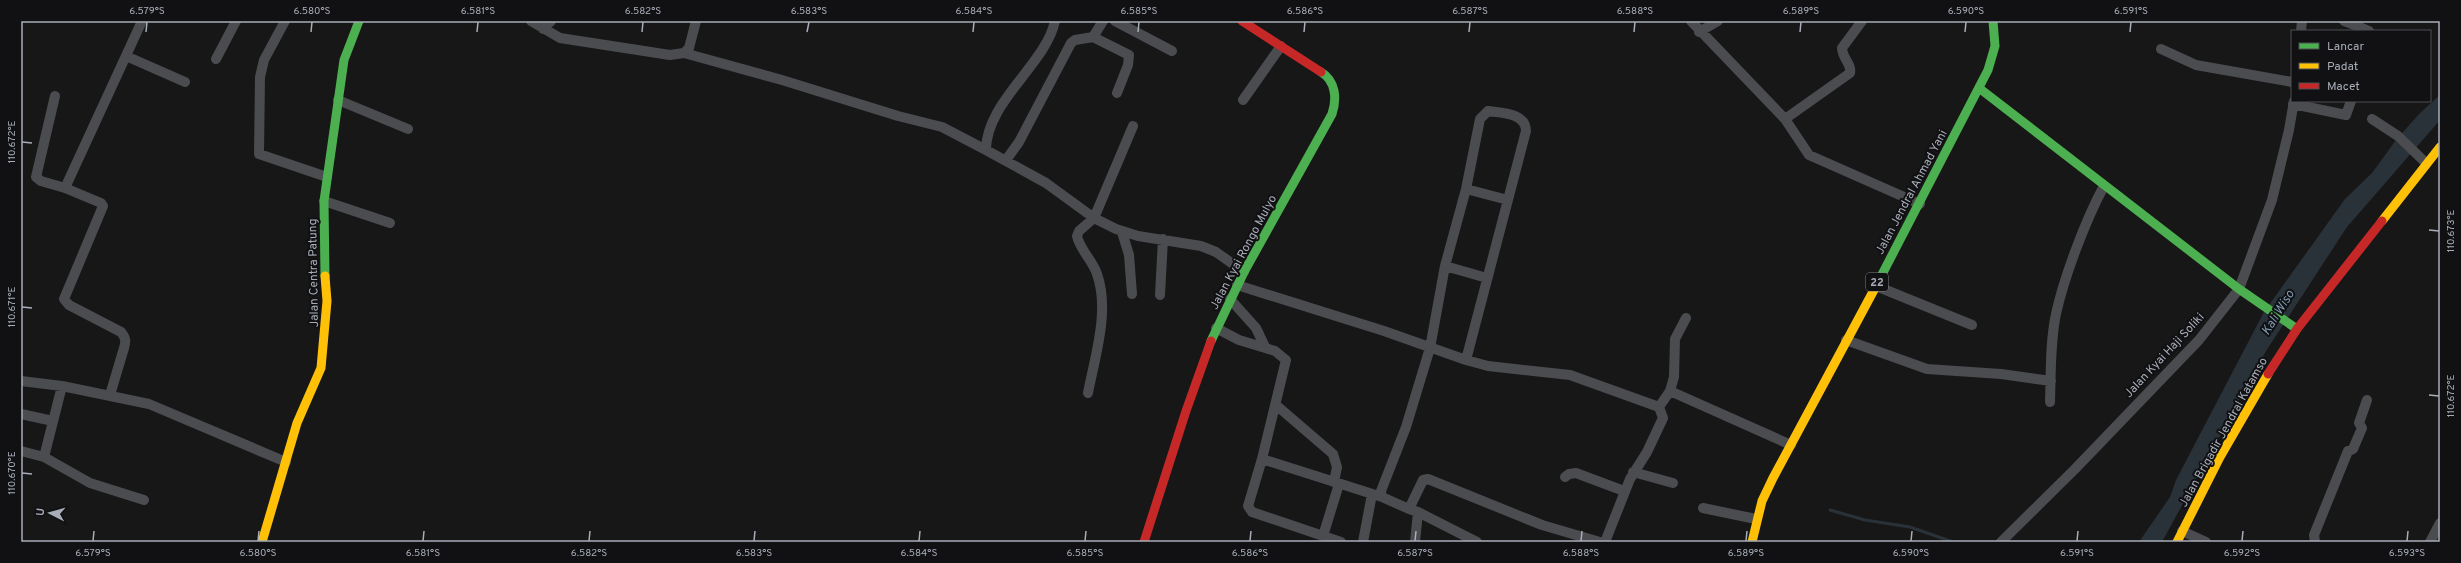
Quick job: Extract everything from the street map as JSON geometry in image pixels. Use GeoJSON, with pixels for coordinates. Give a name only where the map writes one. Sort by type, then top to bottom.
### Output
{"type":"FeatureCollection","features":[{"type":"Feature","properties":{"kind":"main road","name":"Jalan Centra Patung"},"geometry":{"type":"LineString","coordinates":[[262,542],[297,423],[321,368],[327,300],[323,241],[324,200],[344,60],[359,21]]}},
{"type":"Feature","properties":{"kind":"main road","name":"Jalan Kyai Rongo Mulyo"},"geometry":{"type":"LineString","coordinates":[[1144,542],[1186,411],[1216,328],[1244,272],[1324,131],[1336,101],[1332,84],[1325,74],[1242,21]]}},
{"type":"Feature","properties":{"kind":"main road","name":"Jalan Jendral Ahmad Yani"},"geometry":{"type":"LineString","coordinates":[[1752,542],[1756,519],[1762,501],[1846,340],[1920,204],[1979,88],[1992,57],[1995,22]]}},
{"type":"Feature","properties":{"kind":"main road"},"geometry":{"type":"LineString","coordinates":[[1979,88],[2239,289],[2297,329]]}},
{"type":"Feature","properties":{"kind":"main road","name":"Jalan Brigadir Jendral Katamso"},"geometry":{"type":"LineString","coordinates":[[2177,542],[2220,457],[2269,372],[2297,329],[2440,147]]}},
{"type":"Feature","properties":{"kind":"street"},"geometry":{"type":"LineString","coordinates":[[65,188],[142,21]]}},
{"type":"Feature","properties":{"kind":"street"},"geometry":{"type":"LineString","coordinates":[[216,59],[236,21]]}},
{"type":"Feature","properties":{"kind":"street"},"geometry":{"type":"LineString","coordinates":[[285,21],[264,60],[260,77],[259,154],[327,177]]}},
{"type":"Feature","properties":{"kind":"street"},"geometry":{"type":"LineString","coordinates":[[531,21],[560,38],[670,55],[684,53],[775,78],[898,116],[942,127],[1006,160],[1046,183],[1094,218],[1122,232],[1201,246],[1216,252],[1244,272]]}},
{"type":"Feature","properties":{"kind":"street"},"geometry":{"type":"LineString","coordinates":[[543,29],[551,21]]}},
{"type":"Feature","properties":{"kind":"street"},"geometry":{"type":"LineString","coordinates":[[684,53],[689,48],[696,21]]}},
{"type":"Feature","properties":{"kind":"street"},"geometry":{"type":"LineString","coordinates":[[986,150],[988,138],[995,120],[1010,92],[1043,47],[1055,21]]}},
{"type":"Feature","properties":{"kind":"street"},"geometry":{"type":"LineString","coordinates":[[1093,37],[1103,21]]}},
{"type":"Feature","properties":{"kind":"street"},"geometry":{"type":"LineString","coordinates":[[1114,21],[1172,50]]}},
{"type":"Feature","properties":{"kind":"street"},"geometry":{"type":"LineString","coordinates":[[1691,21],[1699,32],[1785,119],[1809,155],[1920,204]]}},
{"type":"Feature","properties":{"kind":"street"},"geometry":{"type":"LineString","coordinates":[[1699,32],[1718,21]]}},
{"type":"Feature","properties":{"kind":"street"},"geometry":{"type":"LineString","coordinates":[[1785,119],[1848,76],[1850,68],[1843,58],[1842,48],[1862,21]]}},
{"type":"Feature","properties":{"kind":"street"},"geometry":{"type":"LineString","coordinates":[[2344,21],[2356,23],[2367,30]]}},
{"type":"Feature","properties":{"kind":"street"},"geometry":{"type":"LineString","coordinates":[[1006,160],[1019,142],[1071,43],[1075,40],[1093,37],[1129,55],[1128,65],[1117,93]]}},
{"type":"Feature","properties":{"kind":"street"},"geometry":{"type":"LineString","coordinates":[[1243,100],[1281,46]]}},
{"type":"Feature","properties":{"kind":"street"},"geometry":{"type":"LineString","coordinates":[[2161,50],[2196,65],[2291,82]]}},
{"type":"Feature","properties":{"kind":"street"},"geometry":{"type":"LineString","coordinates":[[126,56],[185,82]]}},
{"type":"Feature","properties":{"kind":"street"},"geometry":{"type":"LineString","coordinates":[[55,96],[36,177],[41,181],[65,188],[101,203],[103,206],[64,299],[69,305],[121,332],[124,336],[126,341],[110,395]]}},
{"type":"Feature","properties":{"kind":"street"},"geometry":{"type":"LineString","coordinates":[[338,100],[408,129]]}},
{"type":"Feature","properties":{"kind":"street"},"geometry":{"type":"LineString","coordinates":[[2294,103],[2346,115],[2351,102]]}},
{"type":"Feature","properties":{"kind":"street","name":"Jalan Kyai Haji Soliki"},"geometry":{"type":"LineString","coordinates":[[2000,542],[2059,486],[2198,340],[2239,289],[2272,200],[2290,130],[2294,103]]}},
{"type":"Feature","properties":{"kind":"street"},"geometry":{"type":"LineString","coordinates":[[1382,497],[1381,491],[1406,427],[1430,348],[1445,266],[1466,189],[1482,116],[1488,111],[1506,113],[1521,118],[1526,127],[1466,360]]}},
{"type":"Feature","properties":{"kind":"street"},"geometry":{"type":"LineString","coordinates":[[2372,119],[2398,136],[2426,163]]}},
{"type":"Feature","properties":{"kind":"street"},"geometry":{"type":"LineString","coordinates":[[1088,393],[1100,332],[1101,308],[1098,275],[1077,236],[1079,231],[1094,218],[1133,126]]}},
{"type":"Feature","properties":{"kind":"street"},"geometry":{"type":"LineString","coordinates":[[2050,402],[2056,315],[2061,293],[2095,202],[2104,186]]}},
{"type":"Feature","properties":{"kind":"street"},"geometry":{"type":"LineString","coordinates":[[1466,189],[1508,200]]}},
{"type":"Feature","properties":{"kind":"street"},"geometry":{"type":"LineString","coordinates":[[324,200],[390,223]]}},
{"type":"Feature","properties":{"kind":"street"},"geometry":{"type":"LineString","coordinates":[[1122,232],[1129,255],[1132,294]]}},
{"type":"Feature","properties":{"kind":"street"},"geometry":{"type":"LineString","coordinates":[[1160,295],[1164,239]]}},
{"type":"Feature","properties":{"kind":"street"},"geometry":{"type":"LineString","coordinates":[[1445,266],[1487,278]]}},
{"type":"Feature","properties":{"kind":"street"},"geometry":{"type":"LineString","coordinates":[[1237,285],[1384,331],[1466,360],[1488,366],[1570,375],[1659,407]]}},
{"type":"Feature","properties":{"kind":"street"},"geometry":{"type":"LineString","coordinates":[[1876,286],[1972,325]]}},
{"type":"Feature","properties":{"kind":"street"},"geometry":{"type":"LineString","coordinates":[[1230,299],[1256,328],[1265,348]]}},
{"type":"Feature","properties":{"kind":"street"},"geometry":{"type":"LineString","coordinates":[[1659,407],[1670,391],[1674,377],[1675,339],[1686,318]]}},
{"type":"Feature","properties":{"kind":"street"},"geometry":{"type":"LineString","coordinates":[[1216,328],[1239,340],[1280,354],[1286,360],[1262,459],[1249,499],[1249,509],[1259,515],[1342,542]]}},
{"type":"Feature","properties":{"kind":"street"},"geometry":{"type":"LineString","coordinates":[[1846,340],[1917,367],[2051,381]]}},
{"type":"Feature","properties":{"kind":"street"},"geometry":{"type":"LineString","coordinates":[[21,382],[62,386],[149,404],[286,462]]}},
{"type":"Feature","properties":{"kind":"street"},"geometry":{"type":"LineString","coordinates":[[44,458],[62,386]]}},
{"type":"Feature","properties":{"kind":"street"},"geometry":{"type":"LineString","coordinates":[[1670,391],[1791,445]]}},
{"type":"Feature","properties":{"kind":"street"},"geometry":{"type":"LineString","coordinates":[[2315,542],[2314,535],[2348,451],[2354,449],[2362,428],[2359,423],[2367,400]]}},
{"type":"Feature","properties":{"kind":"street"},"geometry":{"type":"LineString","coordinates":[[1276,405],[1333,454],[1337,460],[1336,483],[1323,536]]}},
{"type":"Feature","properties":{"kind":"street"},"geometry":{"type":"LineString","coordinates":[[1605,542],[1624,491],[1633,472],[1647,452],[1663,418],[1659,407]]}},
{"type":"Feature","properties":{"kind":"street"},"geometry":{"type":"LineString","coordinates":[[21,414],[53,421]]}},
{"type":"Feature","properties":{"kind":"street"},"geometry":{"type":"LineString","coordinates":[[21,451],[44,458],[90,483],[144,500]]}},
{"type":"Feature","properties":{"kind":"street"},"geometry":{"type":"LineString","coordinates":[[1262,459],[1382,497],[1414,510],[1466,540],[1477,542]]}},
{"type":"Feature","properties":{"kind":"street"},"geometry":{"type":"LineString","coordinates":[[1633,472],[1673,483]]}},
{"type":"Feature","properties":{"kind":"street"},"geometry":{"type":"LineString","coordinates":[[1565,477],[1569,474],[1576,474],[1624,491]]}},
{"type":"Feature","properties":{"kind":"street"},"geometry":{"type":"LineString","coordinates":[[1415,542],[1414,510],[1421,482],[1425,478],[1542,525],[1600,542]]}},
{"type":"Feature","properties":{"kind":"street"},"geometry":{"type":"LineString","coordinates":[[1364,542],[1372,494]]}},
{"type":"Feature","properties":{"kind":"street"},"geometry":{"type":"LineString","coordinates":[[1703,508],[1756,519]]}},
{"type":"Feature","properties":{"kind":"street"},"geometry":{"type":"LineString","coordinates":[[2430,542],[2440,523]]}},
{"type":"Feature","properties":{"kind":"street"},"geometry":{"type":"LineString","coordinates":[[2182,531],[2206,542]]}},
{"type":"Feature","properties":{"kind":"water","name":"Kali Wiso"},"geometry":{"type":"Polygon","coordinates":[[[2440,95],[2440,120],[2347,227],[2266,351],[2162,542],[2139,542],[2170,497],[2176,480],[2264,312],[2345,199],[2372,173],[2396,140],[2419,114],[2440,95]]]}},
{"type":"Feature","properties":{"kind":"waterway"},"geometry":{"type":"LineString","coordinates":[[1830,510],[1865,520],[1910,527],[1953,542]]}},
{"type":"Feature","properties":{"kind":"traffic: fast"},"geometry":{"type":"LineString","coordinates":[[325,276],[324,201],[344,60],[359,21]]}},
{"type":"Feature","properties":{"kind":"traffic: fast"},"geometry":{"type":"LineString","coordinates":[[1875,288],[1988,70],[1995,46],[1993,21]]}},
{"type":"Feature","properties":{"kind":"traffic: fast"},"geometry":{"type":"LineString","coordinates":[[1211,341],[1244,272],[1332,114],[1334,108],[1334,91],[1330,80],[1321,72]]}},
{"type":"Feature","properties":{"kind":"traffic: fast"},"geometry":{"type":"LineString","coordinates":[[1979,88],[2239,289],[2297,329]]}},
{"type":"Feature","properties":{"kind":"traffic: slow"},"geometry":{"type":"LineString","coordinates":[[2382,221],[2440,147]]}},
{"type":"Feature","properties":{"kind":"traffic: slow"},"geometry":{"type":"LineString","coordinates":[[262,542],[297,423],[321,368],[327,301],[325,276]]}},
{"type":"Feature","properties":{"kind":"traffic: slow"},"geometry":{"type":"LineString","coordinates":[[1752,542],[1762,501],[1773,478],[1875,288]]}},
{"type":"Feature","properties":{"kind":"traffic: slow"},"geometry":{"type":"LineString","coordinates":[[2177,542],[2220,457],[2268,374]]}},
{"type":"Feature","properties":{"kind":"traffic: jam"},"geometry":{"type":"LineString","coordinates":[[1242,21],[1321,72]]}},
{"type":"Feature","properties":{"kind":"traffic: jam"},"geometry":{"type":"LineString","coordinates":[[2268,374],[2297,329],[2382,221]]}},
{"type":"Feature","properties":{"kind":"traffic: jam"},"geometry":{"type":"LineString","coordinates":[[1144,542],[1186,411],[1211,341]]}}]}
